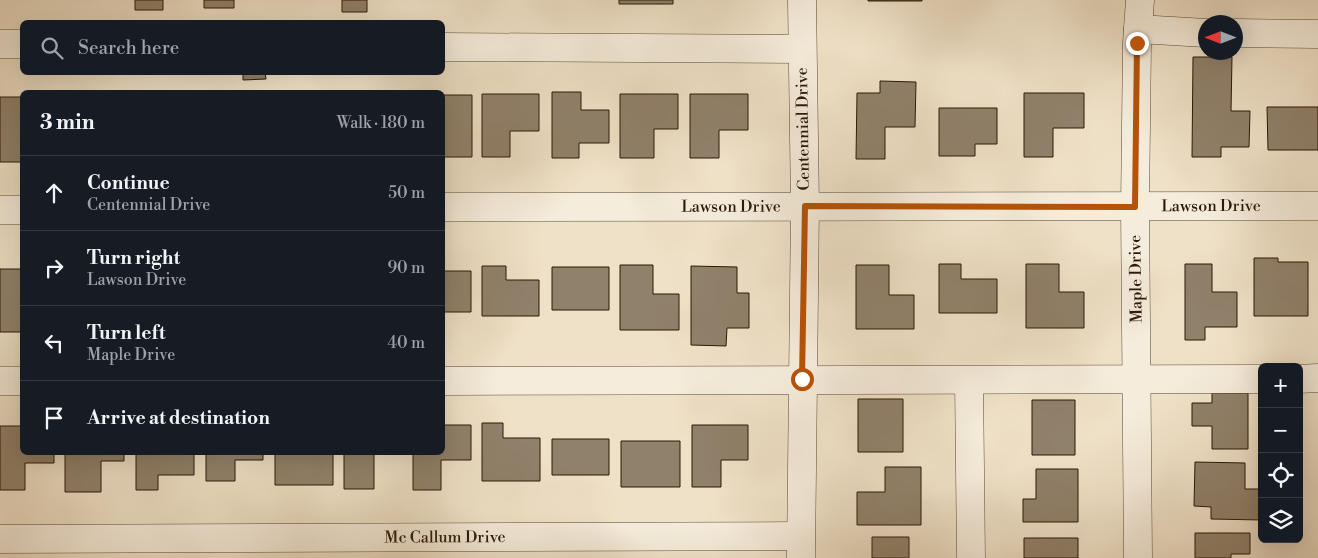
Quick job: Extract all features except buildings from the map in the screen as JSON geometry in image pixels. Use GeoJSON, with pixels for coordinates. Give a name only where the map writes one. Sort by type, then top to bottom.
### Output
{"type":"FeatureCollection","features":[{"type":"Feature","properties":{"kind":"street","name":"Centennial Drive"},"geometry":{"type":"LineString","coordinates":[[801,547],[805,206],[802,0]]}},
{"type":"Feature","properties":{"kind":"street","name":"Maple Drive"},"geometry":{"type":"LineString","coordinates":[[1138,558],[1135,207],[1140,0]]}},
{"type":"Feature","properties":{"kind":"street"},"geometry":{"type":"LineString","coordinates":[[1138,29],[1198,33]]}},
{"type":"Feature","properties":{"kind":"street"},"geometry":{"type":"LineString","coordinates":[[1243,33],[1318,34]]}},
{"type":"Feature","properties":{"kind":"street"},"geometry":{"type":"LineString","coordinates":[[0,44],[20,44]]}},
{"type":"Feature","properties":{"kind":"street"},"geometry":{"type":"LineString","coordinates":[[445,47],[802,49]]}},
{"type":"Feature","properties":{"kind":"street","name":"Lawson Drive"},"geometry":{"type":"LineString","coordinates":[[445,207],[1318,206]]}},
{"type":"Feature","properties":{"kind":"street"},"geometry":{"type":"LineString","coordinates":[[0,210],[20,210]]}},
{"type":"Feature","properties":{"kind":"street"},"geometry":{"type":"LineString","coordinates":[[1303,379],[1318,378]]}},
{"type":"Feature","properties":{"kind":"street"},"geometry":{"type":"LineString","coordinates":[[445,381],[1258,379]]}},
{"type":"Feature","properties":{"kind":"street"},"geometry":{"type":"LineString","coordinates":[[969,380],[971,558]]}},
{"type":"Feature","properties":{"kind":"street"},"geometry":{"type":"LineString","coordinates":[[0,381],[20,381]]}},
{"type":"Feature","properties":{"kind":"street","name":"Mc Callum Drive"},"geometry":{"type":"LineString","coordinates":[[0,539],[142,549],[801,547]]}},
{"type":"Feature","properties":{"kind":"route"},"geometry":{"type":"LineString","coordinates":[[802,379],[805,206],[1135,207],[1137,43]]}}]}
